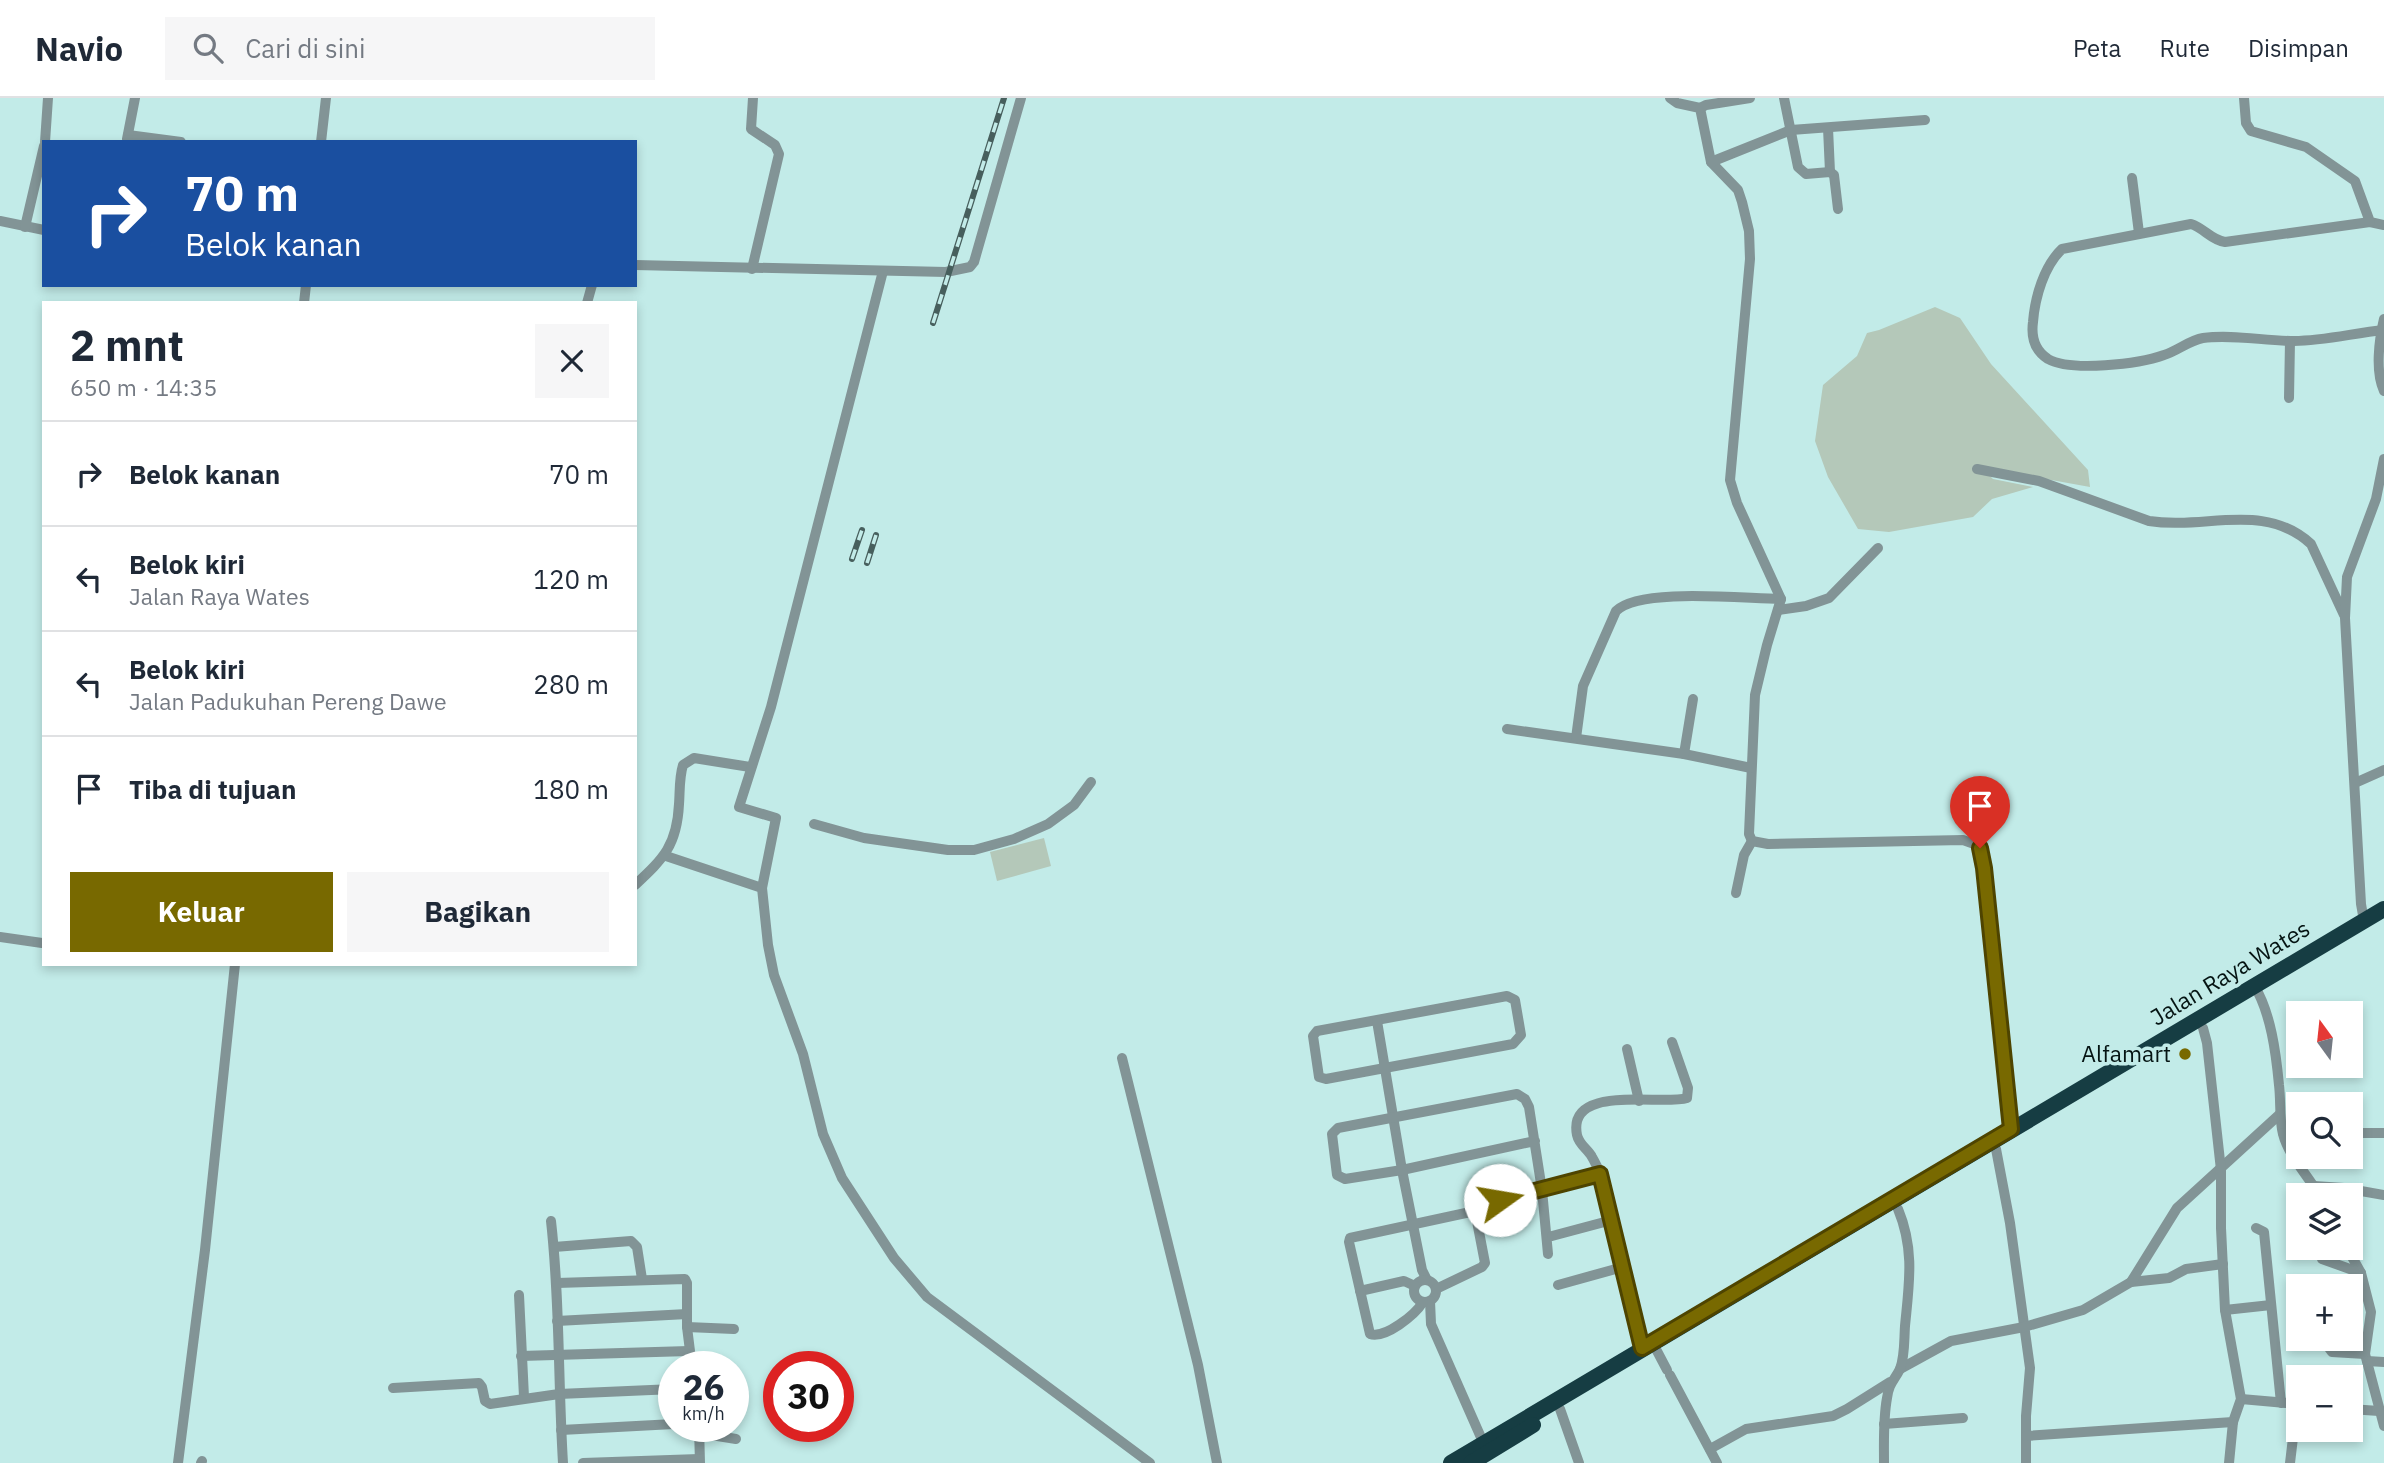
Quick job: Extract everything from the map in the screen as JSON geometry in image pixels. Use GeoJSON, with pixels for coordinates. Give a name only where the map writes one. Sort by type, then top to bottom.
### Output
{"type":"FeatureCollection","features":[{"type":"Feature","properties":{"kind":"highway","name":"Jalan Raya Wates"},"geometry":{"type":"LineString","coordinates":[[1451,1463],[1483,1442],[1898,1209],[2203,1028],[2256,989],[2384,909]]}},
{"type":"Feature","properties":{"kind":"highway","name":"Jalan Raya Wates"},"geometry":{"type":"LineString","coordinates":[[1471,1463],[1560,1409],[1650,1349],[2011,1129],[2256,989],[2384,920]]}},
{"type":"Feature","properties":{"kind":"street"},"geometry":{"type":"LineString","coordinates":[[44,140],[48,98]]}},
{"type":"Feature","properties":{"kind":"street"},"geometry":{"type":"LineString","coordinates":[[135,98],[127,139],[145,140]]}},
{"type":"Feature","properties":{"kind":"street"},"geometry":{"type":"LineString","coordinates":[[321,140],[326,98]]}},
{"type":"Feature","properties":{"kind":"street"},"geometry":{"type":"LineString","coordinates":[[752,269],[779,154],[775,145],[756,134],[750,127],[753,98]]}},
{"type":"Feature","properties":{"kind":"street"},"geometry":{"type":"LineString","coordinates":[[637,265],[882,275],[946,272],[972,265],[1021,98]]}},
{"type":"Feature","properties":{"kind":"street"},"geometry":{"type":"LineString","coordinates":[[1670,98],[1677,103],[1704,104],[1750,98]]}},
{"type":"Feature","properties":{"kind":"street"},"geometry":{"type":"LineString","coordinates":[[1784,98],[1798,167],[1802,172],[1830,172]]}},
{"type":"Feature","properties":{"kind":"street"},"geometry":{"type":"LineString","coordinates":[[2244,98],[2246,123],[2251,131],[2306,147],[2355,181],[2370,222]]}},
{"type":"Feature","properties":{"kind":"street"},"geometry":{"type":"LineString","coordinates":[[1704,104],[1711,162],[1738,190],[1749,231],[1750,259],[1730,480],[1732,492],[1780,605],[1755,695],[1749,827],[1752,841],[1744,855],[1736,893]]}},
{"type":"Feature","properties":{"kind":"street"},"geometry":{"type":"LineString","coordinates":[[1711,162],[1791,131],[1925,120]]}},
{"type":"Feature","properties":{"kind":"street"},"geometry":{"type":"LineString","coordinates":[[1828,128],[1830,172],[1835,177],[1838,209]]}},
{"type":"Feature","properties":{"kind":"street"},"geometry":{"type":"LineString","coordinates":[[25,227],[42,153]]}},
{"type":"Feature","properties":{"kind":"street"},"geometry":{"type":"LineString","coordinates":[[2132,178],[2139,233]]}},
{"type":"Feature","properties":{"kind":"street"},"geometry":{"type":"LineString","coordinates":[[0,221],[42,230]]}},
{"type":"Feature","properties":{"kind":"street"},"geometry":{"type":"LineString","coordinates":[[2384,225],[2370,222],[2225,242],[2213,238],[2192,224],[2062,248],[2042,278],[2033,318],[2034,343],[2049,359],[2062,363],[2120,364],[2163,356],[2205,338],[2315,340],[2383,326],[2380,381],[2384,391]]}},
{"type":"Feature","properties":{"kind":"street"},"geometry":{"type":"LineString","coordinates":[[882,275],[771,708],[739,807],[776,818],[762,888],[774,975],[803,1054],[818,1119],[834,1166],[894,1258],[927,1297],[1150,1463]]}},
{"type":"Feature","properties":{"kind":"street"},"geometry":{"type":"LineString","coordinates":[[2289,398],[2290,341]]}},
{"type":"Feature","properties":{"kind":"street"},"geometry":{"type":"LineString","coordinates":[[2364,921],[2345,618],[2347,577],[2380,494],[2384,459]]}},
{"type":"Feature","properties":{"kind":"street"},"geometry":{"type":"LineString","coordinates":[[1977,469],[2039,481],[2149,521],[2166,524],[2260,519],[2279,524],[2311,544],[2345,618]]}},
{"type":"Feature","properties":{"kind":"street"},"geometry":{"type":"LineString","coordinates":[[1576,738],[1583,686],[1616,611],[1622,605],[1632,601],[1671,597],[1806,606],[1829,598],[1878,548]]}},
{"type":"Feature","properties":{"kind":"street"},"geometry":{"type":"LineString","coordinates":[[1684,754],[1693,699]]}},
{"type":"Feature","properties":{"kind":"street"},"geometry":{"type":"LineString","coordinates":[[1507,729],[1684,754],[1751,768]]}},
{"type":"Feature","properties":{"kind":"street"},"geometry":{"type":"LineString","coordinates":[[637,883],[666,856],[678,824],[683,765],[694,758],[750,767]]}},
{"type":"Feature","properties":{"kind":"street"},"geometry":{"type":"LineString","coordinates":[[2355,783],[2384,770]]}},
{"type":"Feature","properties":{"kind":"street"},"geometry":{"type":"LineString","coordinates":[[814,824],[876,839],[948,850],[974,850],[1014,839],[1062,816],[1091,782]]}},
{"type":"Feature","properties":{"kind":"street"},"geometry":{"type":"LineString","coordinates":[[1752,841],[1768,845],[1963,840],[1977,845],[1981,850],[1984,868],[2011,1129]]}},
{"type":"Feature","properties":{"kind":"street"},"geometry":{"type":"LineString","coordinates":[[666,856],[762,888]]}},
{"type":"Feature","properties":{"kind":"street"},"geometry":{"type":"LineString","coordinates":[[0,937],[42,943]]}},
{"type":"Feature","properties":{"kind":"street"},"geometry":{"type":"LineString","coordinates":[[178,1463],[205,1250],[235,966]]}},
{"type":"Feature","properties":{"kind":"street"},"geometry":{"type":"LineString","coordinates":[[2256,989],[2270,1029],[2276,1058],[2283,1133],[2288,1149],[2311,1183]]}},
{"type":"Feature","properties":{"kind":"street"},"geometry":{"type":"LineString","coordinates":[[1507,996],[1515,1000],[1521,1035],[1513,1044],[1386,1069],[1326,1079],[1319,1077],[1314,1033],[1377,1021],[1507,996]]}},
{"type":"Feature","properties":{"kind":"street"},"geometry":{"type":"LineString","coordinates":[[1377,1021],[1412,1224],[1422,1270],[1427,1280]]}},
{"type":"Feature","properties":{"kind":"street"},"geometry":{"type":"LineString","coordinates":[[2203,1028],[2221,1170],[2225,1310],[2241,1399],[2233,1422],[2229,1463]]}},
{"type":"Feature","properties":{"kind":"street"},"geometry":{"type":"LineString","coordinates":[[1672,1042],[1688,1088],[1688,1098],[1598,1102],[1584,1110],[1576,1129],[1577,1137],[1591,1155],[1600,1174],[1623,1267],[1650,1349],[1669,1373],[1717,1463]]}},
{"type":"Feature","properties":{"kind":"street"},"geometry":{"type":"LineString","coordinates":[[1627,1049],[1639,1101]]}},
{"type":"Feature","properties":{"kind":"street"},"geometry":{"type":"LineString","coordinates":[[1122,1058],[1198,1365],[1217,1463]]}},
{"type":"Feature","properties":{"kind":"street"},"geometry":{"type":"LineString","coordinates":[[1535,1141],[1345,1180],[1337,1175],[1333,1131],[1517,1094],[1527,1103],[1535,1141],[1548,1254]]}},
{"type":"Feature","properties":{"kind":"street"},"geometry":{"type":"LineString","coordinates":[[2131,1282],[2177,1208],[2280,1114]]}},
{"type":"Feature","properties":{"kind":"street"},"geometry":{"type":"LineString","coordinates":[[2363,1133],[2384,1133]]}},
{"type":"Feature","properties":{"kind":"street"},"geometry":{"type":"LineString","coordinates":[[1996,1149],[2010,1223],[2030,1368],[2026,1463]]}},
{"type":"Feature","properties":{"kind":"street"},"geometry":{"type":"LineString","coordinates":[[1436,1289],[1482,1268],[1485,1263],[1475,1211],[1478,1204],[1600,1174]]}},
{"type":"Feature","properties":{"kind":"street"},"geometry":{"type":"LineString","coordinates":[[2363,1191],[2384,1195]]}},
{"type":"Feature","properties":{"kind":"street"},"geometry":{"type":"LineString","coordinates":[[1898,1209],[1911,1276],[1900,1369]]}},
{"type":"Feature","properties":{"kind":"street"},"geometry":{"type":"LineString","coordinates":[[1426,1301],[1415,1296],[1415,1286],[1420,1281],[1427,1280],[1433,1283],[1436,1289],[1435,1296],[1414,1314],[1382,1334],[1373,1335],[1368,1331],[1350,1238],[1475,1211]]}},
{"type":"Feature","properties":{"kind":"street"},"geometry":{"type":"LineString","coordinates":[[1552,1236],[1612,1220]]}},
{"type":"Feature","properties":{"kind":"street"},"geometry":{"type":"LineString","coordinates":[[551,1221],[557,1283],[557,1354],[563,1463]]}},
{"type":"Feature","properties":{"kind":"street"},"geometry":{"type":"LineString","coordinates":[[2256,1228],[2264,1232],[2281,1403]]}},
{"type":"Feature","properties":{"kind":"street"},"geometry":{"type":"LineString","coordinates":[[554,1247],[631,1241],[637,1247],[642,1279]]}},
{"type":"Feature","properties":{"kind":"street"},"geometry":{"type":"LineString","coordinates":[[2325,1260],[2361,1273]]}},
{"type":"Feature","properties":{"kind":"street"},"geometry":{"type":"LineString","coordinates":[[2354,1260],[2361,1273],[2371,1312],[2366,1358],[2384,1426]]}},
{"type":"Feature","properties":{"kind":"street"},"geometry":{"type":"LineString","coordinates":[[1710,1450],[1746,1429],[1833,1416],[1890,1382],[1900,1369],[1951,1341],[2024,1327],[2083,1310],[2131,1282],[2169,1278],[2186,1269],[2223,1264]]}},
{"type":"Feature","properties":{"kind":"street"},"geometry":{"type":"LineString","coordinates":[[1558,1285],[1623,1267]]}},
{"type":"Feature","properties":{"kind":"street"},"geometry":{"type":"LineString","coordinates":[[557,1283],[685,1279],[689,1351]]}},
{"type":"Feature","properties":{"kind":"street"},"geometry":{"type":"LineString","coordinates":[[1360,1291],[1404,1281],[1415,1286]]}},
{"type":"Feature","properties":{"kind":"street"},"geometry":{"type":"LineString","coordinates":[[519,1295],[524,1398]]}},
{"type":"Feature","properties":{"kind":"street"},"geometry":{"type":"LineString","coordinates":[[1426,1301],[1431,1324],[1483,1442]]}},
{"type":"Feature","properties":{"kind":"street"},"geometry":{"type":"LineString","coordinates":[[2225,1310],[2271,1305]]}},
{"type":"Feature","properties":{"kind":"street"},"geometry":{"type":"LineString","coordinates":[[557,1321],[687,1314]]}},
{"type":"Feature","properties":{"kind":"street"},"geometry":{"type":"LineString","coordinates":[[687,1327],[734,1329]]}},
{"type":"Feature","properties":{"kind":"street"},"geometry":{"type":"LineString","coordinates":[[2332,1351],[2384,1362]]}},
{"type":"Feature","properties":{"kind":"street"},"geometry":{"type":"LineString","coordinates":[[522,1356],[658,1352]]}},
{"type":"Feature","properties":{"kind":"street"},"geometry":{"type":"LineString","coordinates":[[1884,1463],[1884,1424],[1890,1382]]}},
{"type":"Feature","properties":{"kind":"street"},"geometry":{"type":"LineString","coordinates":[[393,1388],[479,1383],[486,1403],[559,1394],[658,1390]]}},
{"type":"Feature","properties":{"kind":"street"},"geometry":{"type":"LineString","coordinates":[[2241,1399],[2286,1403]]}},
{"type":"Feature","properties":{"kind":"street"},"geometry":{"type":"LineString","coordinates":[[1560,1409],[1579,1463]]}},
{"type":"Feature","properties":{"kind":"street"},"geometry":{"type":"LineString","coordinates":[[2363,1410],[2379,1411]]}},
{"type":"Feature","properties":{"kind":"street"},"geometry":{"type":"LineString","coordinates":[[1884,1424],[1963,1419]]}},
{"type":"Feature","properties":{"kind":"street"},"geometry":{"type":"LineString","coordinates":[[2026,1436],[2233,1422]]}},
{"type":"Feature","properties":{"kind":"street"},"geometry":{"type":"LineString","coordinates":[[561,1430],[658,1425]]}},
{"type":"Feature","properties":{"kind":"street"},"geometry":{"type":"LineString","coordinates":[[583,1463],[699,1461],[699,1442]]}},
{"type":"Feature","properties":{"kind":"street"},"geometry":{"type":"LineString","coordinates":[[2290,1463],[2293,1442]]}},
{"type":"Feature","properties":{"kind":"green space"},"geometry":{"type":"Polygon","coordinates":[[[1935,307],[1960,318],[1991,364],[2088,470],[2090,487],[1990,469],[1988,474],[1993,479],[2033,487],[1992,499],[1973,517],[1889,532],[1858,529],[1828,477],[1815,441],[1823,385],[1857,356],[1867,333],[1935,307]]]}},
{"type":"Feature","properties":{"kind":"green space"},"geometry":{"type":"Polygon","coordinates":[[[1044,838],[1051,866],[997,881],[990,852],[1044,838]]]}},
{"type":"Feature","properties":{"kind":"railway"},"geometry":{"type":"LineString","coordinates":[[933,323],[1004,98]]}},
{"type":"Feature","properties":{"kind":"railway"},"geometry":{"type":"LineString","coordinates":[[852,559],[862,530]]}},
{"type":"Feature","properties":{"kind":"railway"},"geometry":{"type":"LineString","coordinates":[[867,563],[876,535]]}},
{"type":"Feature","properties":{"kind":"place","name":"Alfamart"},"geometry":{"type":"Point","coordinates":[2185,1054]}},
{"type":"Feature","properties":{"kind":"route"},"geometry":{"type":"LineString","coordinates":[[1500,1200],[1600,1174],[1642,1348],[2011,1129],[1980,848]]}}]}
